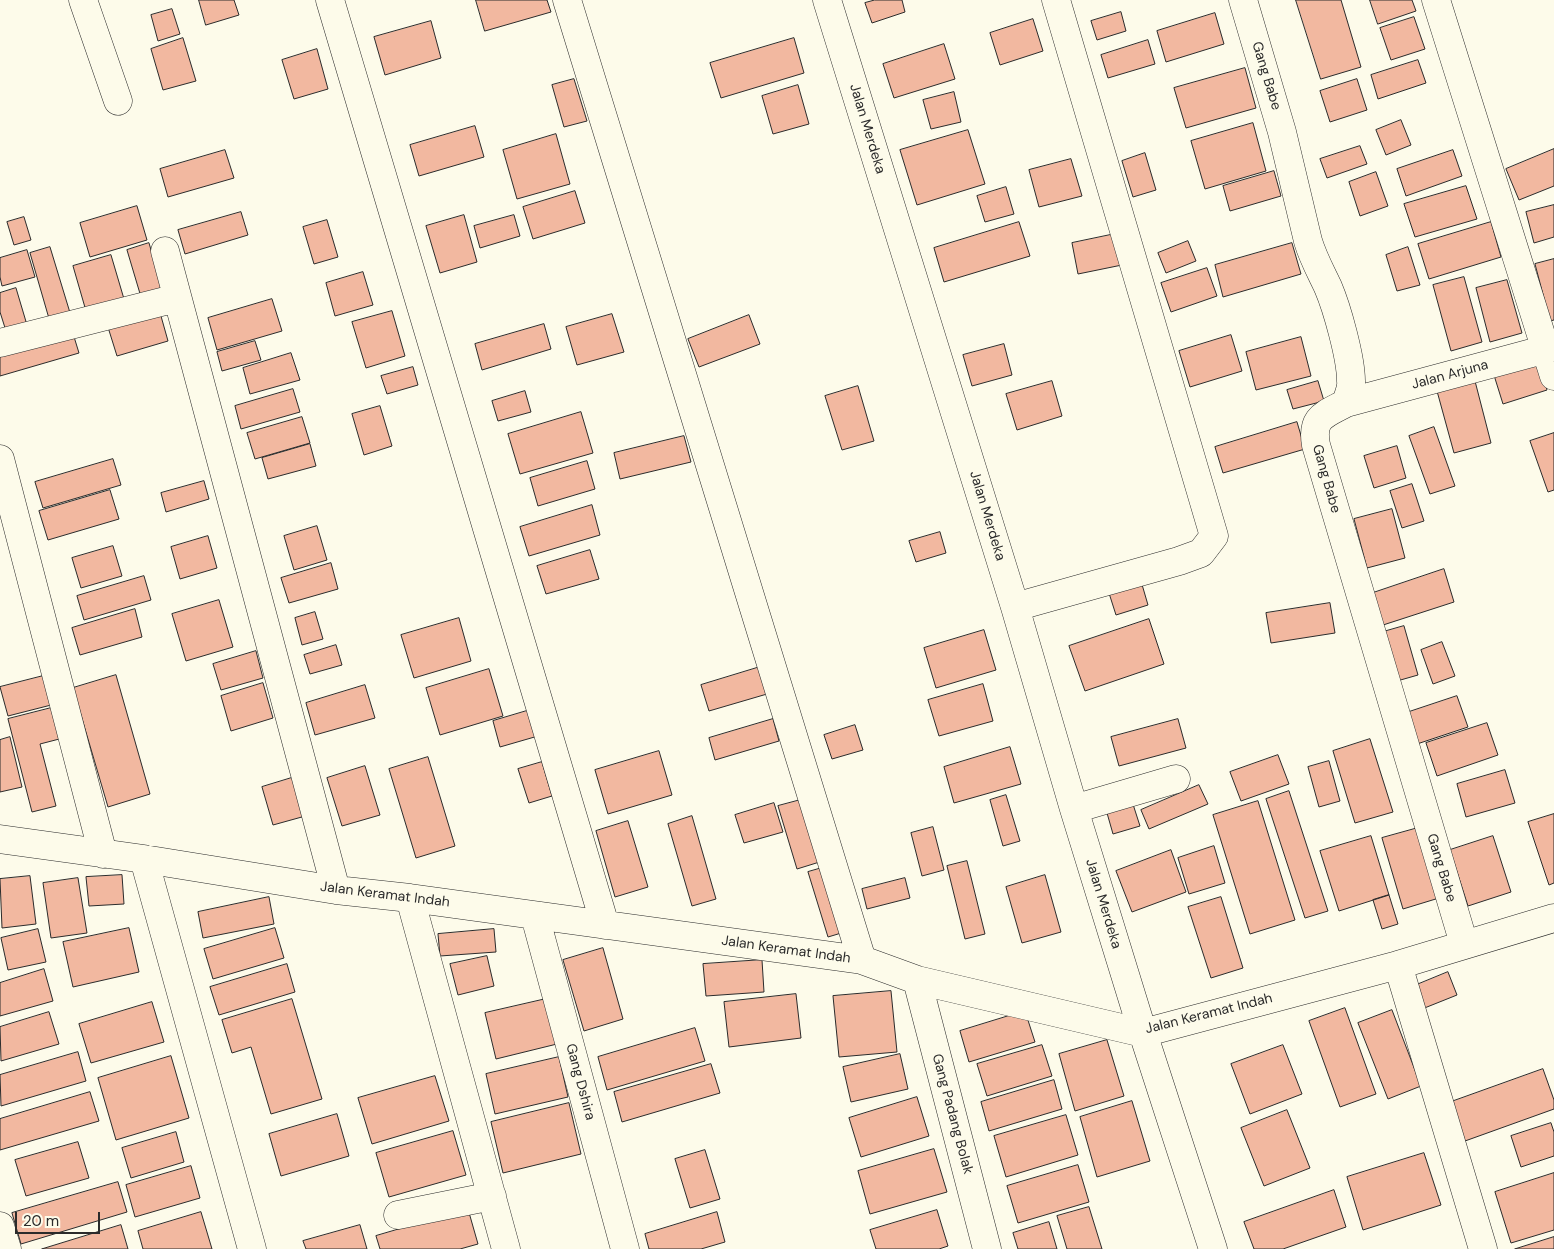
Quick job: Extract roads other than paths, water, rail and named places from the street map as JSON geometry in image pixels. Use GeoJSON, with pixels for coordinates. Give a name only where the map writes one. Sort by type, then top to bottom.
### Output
{"type":"FeatureCollection","features":[{"type":"Feature","properties":{"kind":"street"},"geometry":{"type":"LineString","coordinates":[[83,0],[118,101]]}},
{"type":"Feature","properties":{"kind":"street"},"geometry":{"type":"LineString","coordinates":[[330,0],[605,925]]}},
{"type":"Feature","properties":{"kind":"street"},"geometry":{"type":"LineString","coordinates":[[567,0],[862,960]]}},
{"type":"Feature","properties":{"kind":"street","name":"Jalan Merdeka"},"geometry":{"type":"LineString","coordinates":[[827,0],[1015,607],[1074,809],[1143,1033],[1213,1249]]}},
{"type":"Feature","properties":{"kind":"street"},"geometry":{"type":"LineString","coordinates":[[1015,607],[1179,561],[1201,553],[1214,536],[1056,0]]}},
{"type":"Feature","properties":{"kind":"street","name":"Gang Babe"},"geometry":{"type":"LineString","coordinates":[[1242,0],[1282,132],[1308,241],[1329,289],[1340,324],[1352,383],[1346,403],[1323,415],[1313,433],[1464,944]]}},
{"type":"Feature","properties":{"kind":"street"},"geometry":{"type":"LineString","coordinates":[[1436,0],[1549,348],[1554,376]]}},
{"type":"Feature","properties":{"kind":"street"},"geometry":{"type":"LineString","coordinates":[[165,251],[336,890]]}},
{"type":"Feature","properties":{"kind":"street"},"geometry":{"type":"LineString","coordinates":[[0,343],[177,298]]}},
{"type":"Feature","properties":{"kind":"street","name":"Jalan Arjuna"},"geometry":{"type":"LineString","coordinates":[[1346,403],[1549,348]]}},
{"type":"Feature","properties":{"kind":"street"},"geometry":{"type":"LineString","coordinates":[[0,459],[103,854]]}},
{"type":"Feature","properties":{"kind":"street"},"geometry":{"type":"LineString","coordinates":[[1074,809],[1176,779]]}},
{"type":"Feature","properties":{"kind":"street","name":"Jalan Keramat Indah"},"geometry":{"type":"LineString","coordinates":[[0,840],[144,859],[336,890],[410,898],[862,960],[917,980],[1143,1033],[1398,965],[1554,918]]}},
{"type":"Feature","properties":{"kind":"street"},"geometry":{"type":"LineString","coordinates":[[144,859],[252,1249]]}},
{"type":"Feature","properties":{"kind":"street"},"geometry":{"type":"LineString","coordinates":[[410,898],[506,1249]]}},
{"type":"Feature","properties":{"kind":"street","name":"Gang Dshira"},"geometry":{"type":"LineString","coordinates":[[535,916],[625,1249]]}},
{"type":"Feature","properties":{"kind":"street"},"geometry":{"type":"LineString","coordinates":[[1398,965],[1483,1249]]}},
{"type":"Feature","properties":{"kind":"street","name":"Gang Padang Bolak"},"geometry":{"type":"LineString","coordinates":[[917,980],[987,1249]]}},
{"type":"Feature","properties":{"kind":"street"},"geometry":{"type":"LineString","coordinates":[[398,1215],[492,1196]]}},
{"type":"Feature","properties":{"kind":"street"},"geometry":{"type":"LineString","coordinates":[[0,1226],[7,1249]]}}]}
